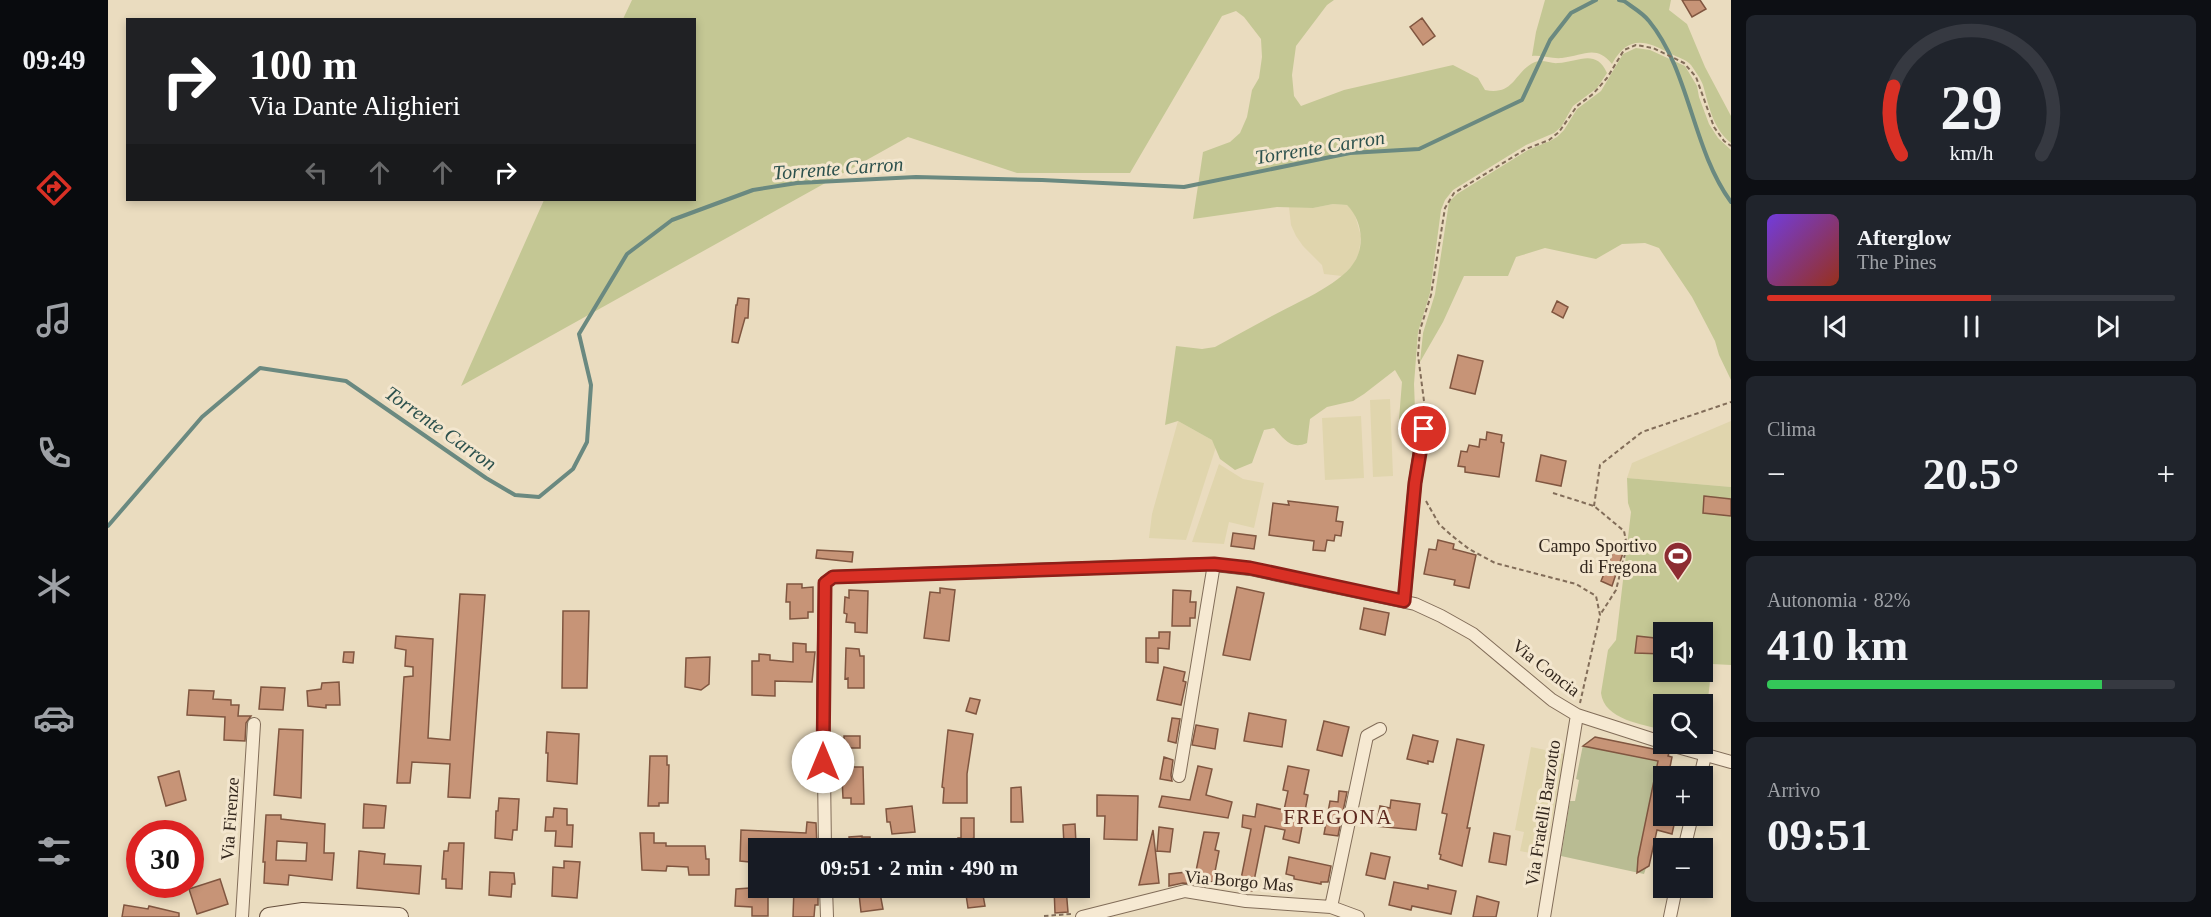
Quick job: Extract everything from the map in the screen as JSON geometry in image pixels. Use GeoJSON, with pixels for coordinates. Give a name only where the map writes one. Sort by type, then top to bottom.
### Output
{"type":"FeatureCollection","features":[{"type":"Feature","properties":{"kind":"main road"},"geometry":{"type":"LineString","coordinates":[[269,917],[303,912],[399,917]]}},
{"type":"Feature","properties":{"kind":"street"},"geometry":{"type":"LineString","coordinates":[[1409,603],[1415,483],[1426,413]]}},
{"type":"Feature","properties":{"kind":"street"},"geometry":{"type":"LineString","coordinates":[[1179,776],[1214,564]]}},
{"type":"Feature","properties":{"kind":"street","name":"Via Concia"},"geometry":{"type":"LineString","coordinates":[[825,838],[823,730],[825,583],[833,577],[1214,564],[1250,568],[1409,603],[1441,616],[1473,634],[1552,700],[1577,715],[1653,739]]}},
{"type":"Feature","properties":{"kind":"street","name":"Via Fratelli Barzotto"},"geometry":{"type":"LineString","coordinates":[[1544,917],[1577,715]]}},
{"type":"Feature","properties":{"kind":"street","name":"Via Firenze"},"geometry":{"type":"LineString","coordinates":[[242,917],[254,724]]}},
{"type":"Feature","properties":{"kind":"street"},"geometry":{"type":"LineString","coordinates":[[1331,907],[1366,736],[1380,729]]}},
{"type":"Feature","properties":{"kind":"street","name":"Via Concia"},"geometry":{"type":"LineString","coordinates":[[1699,754],[1731,762]]}},
{"type":"Feature","properties":{"kind":"street"},"geometry":{"type":"LineString","coordinates":[[1703,766],[1705,756]]}},
{"type":"Feature","properties":{"kind":"street","name":"Via Borgo Mas"},"geometry":{"type":"LineString","coordinates":[[1082,917],[1185,891],[1257,902],[1331,907],[1358,917]]}},
{"type":"Feature","properties":{"kind":"street"},"geometry":{"type":"LineString","coordinates":[[826,898],[827,917]]}},
{"type":"Feature","properties":{"kind":"street"},"geometry":{"type":"LineString","coordinates":[[1670,917],[1674,898]]}},
{"type":"Feature","properties":{"kind":"path"},"geometry":{"type":"LineString","coordinates":[[1426,413],[1418,355],[1420,330],[1431,295],[1445,208],[1454,193],[1526,149],[1549,140],[1559,132],[1577,106],[1593,94],[1607,78],[1624,50],[1636,45],[1653,48],[1684,63],[1696,78],[1714,127],[1731,147]]}},
{"type":"Feature","properties":{"kind":"path"},"geometry":{"type":"LineString","coordinates":[[1594,506],[1600,465],[1642,432],[1731,402]]}},
{"type":"Feature","properties":{"kind":"path"},"geometry":{"type":"LineString","coordinates":[[1553,493],[1594,506],[1624,531],[1627,546],[1616,590],[1600,615],[1577,715]]}},
{"type":"Feature","properties":{"kind":"path"},"geometry":{"type":"LineString","coordinates":[[1424,496],[1439,524],[1469,549],[1495,563],[1576,584],[1596,596],[1600,615]]}},
{"type":"Feature","properties":{"kind":"shaded area"},"geometry":{"type":"Polygon","coordinates":[[[1333,204],[1347,205],[1354,212],[1361,236],[1359,253],[1353,265],[1342,276],[1324,274],[1322,265],[1303,246],[1291,225],[1289,207],[1313,208],[1333,204]]]}},
{"type":"Feature","properties":{"kind":"shaded area"},"geometry":{"type":"Polygon","coordinates":[[[1390,399],[1393,476],[1373,477],[1370,400],[1390,399]]]}},
{"type":"Feature","properties":{"kind":"shaded area"},"geometry":{"type":"Polygon","coordinates":[[[1361,416],[1364,478],[1325,480],[1322,418],[1361,416]]]}},
{"type":"Feature","properties":{"kind":"shaded area"},"geometry":{"type":"Polygon","coordinates":[[[1178,421],[1212,440],[1216,447],[1186,540],[1149,538],[1152,514],[1178,421]]]}},
{"type":"Feature","properties":{"kind":"shaded area"},"geometry":{"type":"Polygon","coordinates":[[[1731,421],[1731,487],[1627,478],[1632,463],[1731,421]]]}},
{"type":"Feature","properties":{"kind":"shaded area"},"geometry":{"type":"Polygon","coordinates":[[[1219,464],[1243,479],[1264,483],[1254,528],[1229,522],[1224,544],[1192,542],[1219,464]]]}},
{"type":"Feature","properties":{"kind":"shaded area"},"geometry":{"type":"Polygon","coordinates":[[[1531,747],[1565,754],[1545,856],[1520,851],[1524,832],[1515,830],[1531,747]]]}},
{"type":"Feature","properties":{"kind":"green space"},"geometry":{"type":"Polygon","coordinates":[[[632,0],[1334,0],[1327,5],[1296,46],[1292,75],[1294,96],[1301,106],[1344,90],[1453,65],[1478,78],[1485,90],[1495,91],[1508,86],[1528,66],[1538,61],[1558,63],[1592,59],[1603,65],[1607,73],[1597,88],[1573,106],[1561,127],[1554,133],[1526,145],[1453,190],[1445,200],[1441,210],[1430,293],[1418,332],[1414,384],[1416,435],[1405,433],[1399,419],[1402,382],[1395,370],[1353,401],[1327,407],[1310,419],[1307,443],[1292,444],[1274,428],[1264,430],[1252,463],[1235,470],[1220,459],[1212,440],[1178,421],[1165,425],[1176,346],[1202,349],[1215,347],[1316,293],[1338,279],[1353,264],[1361,241],[1356,218],[1347,205],[1333,204],[1313,208],[1277,207],[1193,219],[1203,152],[1230,142],[1240,133],[1247,117],[1252,90],[1259,78],[1262,57],[1261,39],[1244,17],[1236,11],[1222,16],[1130,173],[1017,173],[908,137],[461,386],[544,201],[696,201],[696,18],[623,18],[632,0]]]}},
{"type":"Feature","properties":{"kind":"green space"},"geometry":{"type":"Polygon","coordinates":[[[1545,0],[1671,0],[1669,10],[1687,24],[1705,67],[1731,116],[1731,143],[1716,124],[1702,83],[1691,65],[1662,49],[1645,43],[1631,44],[1624,48],[1612,64],[1600,54],[1595,53],[1562,58],[1532,56],[1545,0]]]}},
{"type":"Feature","properties":{"kind":"green space"},"geometry":{"type":"Polygon","coordinates":[[[1636,48],[1650,50],[1685,66],[1697,86],[1709,124],[1718,138],[1731,150],[1731,380],[1715,341],[1692,297],[1659,248],[1645,243],[1622,244],[1596,259],[1545,248],[1516,257],[1508,276],[1464,276],[1443,322],[1420,362],[1423,333],[1435,294],[1449,202],[1457,194],[1528,150],[1557,137],[1577,109],[1601,91],[1623,54],[1636,48]]]}},
{"type":"Feature","properties":{"kind":"green space"},"geometry":{"type":"Polygon","coordinates":[[[1627,478],[1731,487],[1731,665],[1713,664],[1713,622],[1653,622],[1653,682],[1710,682],[1709,694],[1653,694],[1653,728],[1617,715],[1609,709],[1601,693],[1608,650],[1616,640],[1631,512],[1628,503],[1627,478]]]}},
{"type":"Feature","properties":{"kind":"green space"},"geometry":{"type":"Polygon","coordinates":[[[1595,737],[1653,749],[1653,754],[1669,754],[1666,766],[1653,766],[1653,826],[1657,826],[1649,866],[1644,874],[1561,856],[1570,801],[1575,801],[1579,780],[1576,779],[1583,745],[1595,737]]]}},
{"type":"Feature","properties":{"kind":"building"},"geometry":{"type":"Polygon","coordinates":[[[1682,0],[1700,0],[1706,9],[1692,17],[1682,0]]]}},
{"type":"Feature","properties":{"kind":"building"},"geometry":{"type":"Polygon","coordinates":[[[1422,18],[1435,36],[1423,45],[1410,27],[1422,18]]]}},
{"type":"Feature","properties":{"kind":"building"},"geometry":{"type":"Polygon","coordinates":[[[738,298],[749,299],[748,318],[745,318],[738,343],[732,342],[738,298]]]}},
{"type":"Feature","properties":{"kind":"building"},"geometry":{"type":"Polygon","coordinates":[[[1557,301],[1568,307],[1563,318],[1552,312],[1557,301]]]}},
{"type":"Feature","properties":{"kind":"building"},"geometry":{"type":"Polygon","coordinates":[[[1458,355],[1483,361],[1475,394],[1450,388],[1458,355]]]}},
{"type":"Feature","properties":{"kind":"building"},"geometry":{"type":"Polygon","coordinates":[[[1487,432],[1502,435],[1501,442],[1504,443],[1499,477],[1465,472],[1465,467],[1458,466],[1461,451],[1467,452],[1469,445],[1479,447],[1480,439],[1486,440],[1487,432]]]}},
{"type":"Feature","properties":{"kind":"building"},"geometry":{"type":"Polygon","coordinates":[[[1541,455],[1566,461],[1561,486],[1536,481],[1541,455]]]}},
{"type":"Feature","properties":{"kind":"building"},"geometry":{"type":"Polygon","coordinates":[[[1704,496],[1731,499],[1731,516],[1703,513],[1704,496]]]}},
{"type":"Feature","properties":{"kind":"building"},"geometry":{"type":"Polygon","coordinates":[[[1288,501],[1338,507],[1336,521],[1343,522],[1341,536],[1335,535],[1334,541],[1327,540],[1325,551],[1313,550],[1314,541],[1269,535],[1273,503],[1289,505],[1288,501]]]}},
{"type":"Feature","properties":{"kind":"building"},"geometry":{"type":"Polygon","coordinates":[[[1233,533],[1256,536],[1254,549],[1231,546],[1233,533]]]}},
{"type":"Feature","properties":{"kind":"building"},"geometry":{"type":"Polygon","coordinates":[[[1438,540],[1454,544],[1453,549],[1476,555],[1469,588],[1454,585],[1455,580],[1424,574],[1429,549],[1436,550],[1438,540]]]}},
{"type":"Feature","properties":{"kind":"building"},"geometry":{"type":"Polygon","coordinates":[[[817,550],[853,552],[852,562],[816,558],[817,550]]]}},
{"type":"Feature","properties":{"kind":"building"},"geometry":{"type":"Polygon","coordinates":[[[1614,550],[1623,553],[1612,586],[1601,581],[1614,550]]]}},
{"type":"Feature","properties":{"kind":"building"},"geometry":{"type":"Polygon","coordinates":[[[787,584],[802,584],[802,588],[813,587],[813,612],[808,612],[808,618],[790,619],[790,602],[786,602],[787,584]]]}},
{"type":"Feature","properties":{"kind":"building"},"geometry":{"type":"Polygon","coordinates":[[[1237,587],[1264,593],[1250,660],[1223,655],[1237,587]]]}},
{"type":"Feature","properties":{"kind":"building"},"geometry":{"type":"Polygon","coordinates":[[[940,588],[955,590],[949,641],[924,638],[930,592],[940,593],[940,588]]]}},
{"type":"Feature","properties":{"kind":"building"},"geometry":{"type":"Polygon","coordinates":[[[849,590],[868,591],[867,633],[855,632],[855,623],[846,622],[845,597],[849,598],[849,590]]]}},
{"type":"Feature","properties":{"kind":"building"},"geometry":{"type":"Polygon","coordinates":[[[1173,590],[1191,591],[1190,602],[1196,602],[1195,618],[1190,618],[1190,626],[1172,626],[1173,590]]]}},
{"type":"Feature","properties":{"kind":"building"},"geometry":{"type":"Polygon","coordinates":[[[460,594],[485,595],[470,798],[448,797],[450,764],[412,762],[410,783],[397,783],[404,677],[413,676],[413,667],[405,666],[406,650],[395,648],[396,636],[433,639],[428,738],[450,740],[460,594]]]}},
{"type":"Feature","properties":{"kind":"building"},"geometry":{"type":"Polygon","coordinates":[[[1364,608],[1389,613],[1385,635],[1360,629],[1364,608]]]}},
{"type":"Feature","properties":{"kind":"building"},"geometry":{"type":"Polygon","coordinates":[[[563,611],[589,611],[587,688],[562,688],[563,611]]]}},
{"type":"Feature","properties":{"kind":"building"},"geometry":{"type":"Polygon","coordinates":[[[1159,632],[1170,632],[1169,649],[1158,648],[1158,663],[1146,662],[1146,638],[1159,638],[1159,632]]]}},
{"type":"Feature","properties":{"kind":"building"},"geometry":{"type":"Polygon","coordinates":[[[1637,636],[1653,638],[1653,654],[1635,653],[1637,636]]]}},
{"type":"Feature","properties":{"kind":"building"},"geometry":{"type":"Polygon","coordinates":[[[793,643],[806,644],[806,652],[815,652],[812,682],[775,681],[775,696],[752,695],[752,661],[759,661],[759,654],[770,655],[770,660],[793,662],[793,643]]]}},
{"type":"Feature","properties":{"kind":"building"},"geometry":{"type":"Polygon","coordinates":[[[846,648],[859,649],[860,656],[864,656],[864,688],[848,688],[848,678],[845,679],[846,648]]]}},
{"type":"Feature","properties":{"kind":"building"},"geometry":{"type":"Polygon","coordinates":[[[344,652],[354,652],[353,663],[343,662],[344,652]]]}},
{"type":"Feature","properties":{"kind":"building"},"geometry":{"type":"Polygon","coordinates":[[[710,657],[709,684],[701,690],[685,687],[686,658],[710,657]]]}},
{"type":"Feature","properties":{"kind":"building"},"geometry":{"type":"Polygon","coordinates":[[[1164,667],[1185,672],[1183,681],[1186,682],[1181,705],[1157,700],[1164,667]]]}},
{"type":"Feature","properties":{"kind":"building"},"geometry":{"type":"Polygon","coordinates":[[[339,682],[340,705],[326,705],[326,708],[308,706],[307,691],[321,689],[322,683],[339,682]]]}},
{"type":"Feature","properties":{"kind":"building"},"geometry":{"type":"Polygon","coordinates":[[[261,687],[285,688],[283,710],[259,709],[261,687]]]}},
{"type":"Feature","properties":{"kind":"building"},"geometry":{"type":"Polygon","coordinates":[[[189,690],[214,691],[213,699],[231,700],[231,705],[239,705],[238,716],[251,716],[246,723],[245,741],[224,740],[225,717],[187,715],[189,690]]]}},
{"type":"Feature","properties":{"kind":"building"},"geometry":{"type":"Polygon","coordinates":[[[970,698],[980,700],[976,714],[966,711],[970,698]]]}},
{"type":"Feature","properties":{"kind":"building"},"geometry":{"type":"Polygon","coordinates":[[[1249,713],[1286,720],[1282,747],[1244,741],[1249,713]]]}},
{"type":"Feature","properties":{"kind":"building"},"geometry":{"type":"Polygon","coordinates":[[[1172,718],[1180,719],[1176,743],[1168,741],[1172,718]]]}},
{"type":"Feature","properties":{"kind":"building"},"geometry":{"type":"Polygon","coordinates":[[[1324,721],[1349,727],[1342,756],[1317,750],[1324,721]]]}},
{"type":"Feature","properties":{"kind":"building"},"geometry":{"type":"Polygon","coordinates":[[[1196,725],[1218,729],[1215,749],[1192,745],[1196,725]]]}},
{"type":"Feature","properties":{"kind":"building"},"geometry":{"type":"Polygon","coordinates":[[[279,729],[303,730],[301,798],[274,795],[279,729]]]}},
{"type":"Feature","properties":{"kind":"building"},"geometry":{"type":"Polygon","coordinates":[[[948,730],[973,734],[967,774],[967,803],[943,803],[944,788],[942,787],[948,730]]]}},
{"type":"Feature","properties":{"kind":"building"},"geometry":{"type":"Polygon","coordinates":[[[547,732],[579,734],[577,784],[547,781],[547,732]]]}},
{"type":"Feature","properties":{"kind":"building"},"geometry":{"type":"Polygon","coordinates":[[[1413,735],[1438,741],[1433,762],[1428,761],[1428,764],[1407,759],[1413,735]]]}},
{"type":"Feature","properties":{"kind":"building"},"geometry":{"type":"Polygon","coordinates":[[[844,736],[860,736],[860,748],[844,748],[844,736]]]}},
{"type":"Feature","properties":{"kind":"building"},"geometry":{"type":"Polygon","coordinates":[[[1595,737],[1653,749],[1653,754],[1669,754],[1668,756],[1672,757],[1670,766],[1657,766],[1658,761],[1583,746],[1595,737]]]}},
{"type":"Feature","properties":{"kind":"building"},"geometry":{"type":"Polygon","coordinates":[[[1457,739],[1484,745],[1467,828],[1470,828],[1462,866],[1440,859],[1439,854],[1447,814],[1442,813],[1457,739]]]}},
{"type":"Feature","properties":{"kind":"building"},"geometry":{"type":"Polygon","coordinates":[[[650,756],[667,756],[667,765],[669,765],[668,803],[659,803],[659,806],[648,806],[650,756]]]}},
{"type":"Feature","properties":{"kind":"building"},"geometry":{"type":"Polygon","coordinates":[[[1164,757],[1173,760],[1172,781],[1160,779],[1164,757]]]}},
{"type":"Feature","properties":{"kind":"building"},"geometry":{"type":"Polygon","coordinates":[[[1198,766],[1212,769],[1206,795],[1232,802],[1228,818],[1159,807],[1162,796],[1190,800],[1198,766]]]}},
{"type":"Feature","properties":{"kind":"building"},"geometry":{"type":"Polygon","coordinates":[[[1288,766],[1309,770],[1304,794],[1308,795],[1299,843],[1283,839],[1285,830],[1265,826],[1252,891],[1239,889],[1251,829],[1242,827],[1243,815],[1255,817],[1257,804],[1284,810],[1288,791],[1283,790],[1288,766]]]}},
{"type":"Feature","properties":{"kind":"building"},"geometry":{"type":"Polygon","coordinates":[[[845,767],[863,767],[864,804],[851,804],[851,798],[843,798],[842,778],[846,778],[845,767]]]}},
{"type":"Feature","properties":{"kind":"building"},"geometry":{"type":"Polygon","coordinates":[[[179,771],[186,800],[166,806],[158,777],[179,771]]]}},
{"type":"Feature","properties":{"kind":"building"},"geometry":{"type":"Polygon","coordinates":[[[1653,785],[1653,826],[1674,826],[1672,834],[1657,830],[1655,838],[1653,838],[1649,866],[1637,873],[1653,785]]]}},
{"type":"Feature","properties":{"kind":"building"},"geometry":{"type":"Polygon","coordinates":[[[1021,787],[1023,822],[1011,822],[1011,788],[1021,787]]]}},
{"type":"Feature","properties":{"kind":"building"},"geometry":{"type":"Polygon","coordinates":[[[1339,791],[1347,792],[1338,836],[1324,834],[1330,801],[1338,802],[1339,791]]]}},
{"type":"Feature","properties":{"kind":"building"},"geometry":{"type":"Polygon","coordinates":[[[1097,795],[1138,796],[1137,840],[1104,839],[1105,816],[1097,816],[1097,795]]]}},
{"type":"Feature","properties":{"kind":"building"},"geometry":{"type":"Polygon","coordinates":[[[499,798],[519,799],[517,830],[513,830],[512,840],[495,838],[499,798]]]}},
{"type":"Feature","properties":{"kind":"building"},"geometry":{"type":"Polygon","coordinates":[[[1391,800],[1420,804],[1416,830],[1376,826],[1380,806],[1390,808],[1391,800]]]}},
{"type":"Feature","properties":{"kind":"building"},"geometry":{"type":"Polygon","coordinates":[[[364,804],[386,806],[384,828],[363,828],[364,804]]]}},
{"type":"Feature","properties":{"kind":"building"},"geometry":{"type":"Polygon","coordinates":[[[912,806],[915,832],[892,834],[890,822],[887,822],[886,809],[912,806]]]}},
{"type":"Feature","properties":{"kind":"building"},"geometry":{"type":"Polygon","coordinates":[[[554,808],[567,809],[567,825],[573,825],[572,847],[555,846],[556,831],[545,831],[546,817],[553,817],[554,808]]]}},
{"type":"Feature","properties":{"kind":"building"},"geometry":{"type":"Polygon","coordinates":[[[266,815],[281,815],[281,819],[325,824],[324,853],[334,853],[332,880],[289,875],[288,885],[264,883],[265,862],[263,862],[266,815]],[[277,841],[276,860],[306,861],[307,843],[277,841]]]}},
{"type":"Feature","properties":{"kind":"building"},"geometry":{"type":"Polygon","coordinates":[[[961,818],[974,818],[974,838],[961,838],[961,818]]]}},
{"type":"Feature","properties":{"kind":"building"},"geometry":{"type":"Polygon","coordinates":[[[807,822],[816,823],[817,838],[748,838],[748,862],[740,861],[741,830],[806,833],[807,822]]]}},
{"type":"Feature","properties":{"kind":"building"},"geometry":{"type":"Polygon","coordinates":[[[1075,824],[1076,838],[1064,838],[1063,825],[1075,824]]]}},
{"type":"Feature","properties":{"kind":"building"},"geometry":{"type":"Polygon","coordinates":[[[1159,827],[1173,829],[1170,852],[1157,851],[1159,827]]]}},
{"type":"Feature","properties":{"kind":"building"},"geometry":{"type":"Polygon","coordinates":[[[1153,830],[1159,883],[1139,885],[1153,830]]]}},
{"type":"Feature","properties":{"kind":"building"},"geometry":{"type":"Polygon","coordinates":[[[1204,832],[1219,833],[1215,850],[1219,851],[1213,882],[1202,880],[1193,884],[1183,883],[1169,886],[1169,874],[1196,871],[1204,832]]]}},
{"type":"Feature","properties":{"kind":"building"},"geometry":{"type":"Polygon","coordinates":[[[640,833],[654,833],[654,843],[666,843],[666,846],[705,846],[706,859],[709,859],[709,875],[689,875],[688,867],[667,866],[666,871],[642,870],[640,833]]]}},
{"type":"Feature","properties":{"kind":"building"},"geometry":{"type":"Polygon","coordinates":[[[1494,833],[1510,836],[1506,865],[1489,862],[1494,833]]]}},
{"type":"Feature","properties":{"kind":"building"},"geometry":{"type":"Polygon","coordinates":[[[862,836],[870,838],[849,838],[862,836]]]}},
{"type":"Feature","properties":{"kind":"building"},"geometry":{"type":"Polygon","coordinates":[[[449,843],[464,843],[462,889],[446,888],[446,879],[442,879],[444,851],[448,851],[449,843]]]}},
{"type":"Feature","properties":{"kind":"building"},"geometry":{"type":"Polygon","coordinates":[[[359,851],[385,854],[384,864],[421,866],[419,894],[357,888],[359,851]]]}},
{"type":"Feature","properties":{"kind":"building"},"geometry":{"type":"Polygon","coordinates":[[[1371,853],[1390,857],[1385,879],[1366,875],[1371,853]]]}},
{"type":"Feature","properties":{"kind":"building"},"geometry":{"type":"Polygon","coordinates":[[[1289,857],[1331,866],[1328,882],[1321,882],[1321,884],[1294,879],[1294,876],[1286,874],[1289,857]]]}},
{"type":"Feature","properties":{"kind":"building"},"geometry":{"type":"Polygon","coordinates":[[[564,861],[580,862],[577,898],[552,896],[553,867],[564,868],[564,861]]]}},
{"type":"Feature","properties":{"kind":"building"},"geometry":{"type":"Polygon","coordinates":[[[490,872],[514,873],[515,884],[512,884],[511,897],[489,895],[490,872]]]}},
{"type":"Feature","properties":{"kind":"building"},"geometry":{"type":"Polygon","coordinates":[[[220,879],[228,904],[197,914],[192,898],[204,898],[204,884],[220,879]]]}},
{"type":"Feature","properties":{"kind":"building"},"geometry":{"type":"Polygon","coordinates":[[[1394,882],[1428,889],[1428,885],[1456,891],[1451,914],[1412,906],[1411,910],[1389,905],[1394,882]]]}},
{"type":"Feature","properties":{"kind":"building"},"geometry":{"type":"Polygon","coordinates":[[[748,888],[748,898],[768,898],[768,916],[752,916],[752,907],[735,906],[736,889],[748,888]]]}},
{"type":"Feature","properties":{"kind":"building"},"geometry":{"type":"Polygon","coordinates":[[[1477,896],[1499,902],[1496,917],[1473,917],[1477,896]]]}},
{"type":"Feature","properties":{"kind":"building"},"geometry":{"type":"Polygon","coordinates":[[[794,898],[818,898],[814,917],[793,917],[794,898]]]}},
{"type":"Feature","properties":{"kind":"building"},"geometry":{"type":"Polygon","coordinates":[[[859,898],[881,898],[883,909],[861,912],[859,898]]]}},
{"type":"Feature","properties":{"kind":"building"},"geometry":{"type":"Polygon","coordinates":[[[966,898],[984,898],[985,906],[968,908],[966,898]]]}},
{"type":"Feature","properties":{"kind":"building"},"geometry":{"type":"Polygon","coordinates":[[[1054,898],[1067,898],[1068,912],[1055,913],[1054,898]]]}},
{"type":"Feature","properties":{"kind":"building"},"geometry":{"type":"Polygon","coordinates":[[[124,905],[148,909],[149,906],[179,913],[179,917],[122,917],[124,905]]]}},
{"type":"Feature","properties":{"kind":"waterway","name":"Torrente Carron"},"geometry":{"type":"LineString","coordinates":[[108,526],[202,417],[260,368],[346,381],[486,478],[515,495],[539,497],[573,469],[587,442],[591,385],[579,334],[627,254],[672,220],[753,190],[797,183],[916,177],[1184,187],[1350,153],[1419,149],[1522,100],[1550,40],[1571,13],[1596,0]]}},
{"type":"Feature","properties":{"kind":"waterway","name":"Torrente Carron"},"geometry":{"type":"LineString","coordinates":[[1619,0],[1644,15],[1663,41],[1683,86],[1708,158],[1731,202]]}},
{"type":"Feature","properties":{"kind":"place","name":"Campo Sportivo di Fregona"},"geometry":{"type":"Point","coordinates":[1678,582]}},
{"type":"Feature","properties":{"kind":"district","name":"FREGONA"},"geometry":{"type":"Point","coordinates":[1338,817]}},
{"type":"Feature","properties":{"kind":"route"},"geometry":{"type":"LineString","coordinates":[[823,762],[825,583],[833,577],[1214,564],[1250,568],[1404,601],[1415,483],[1424,429]]}}]}
